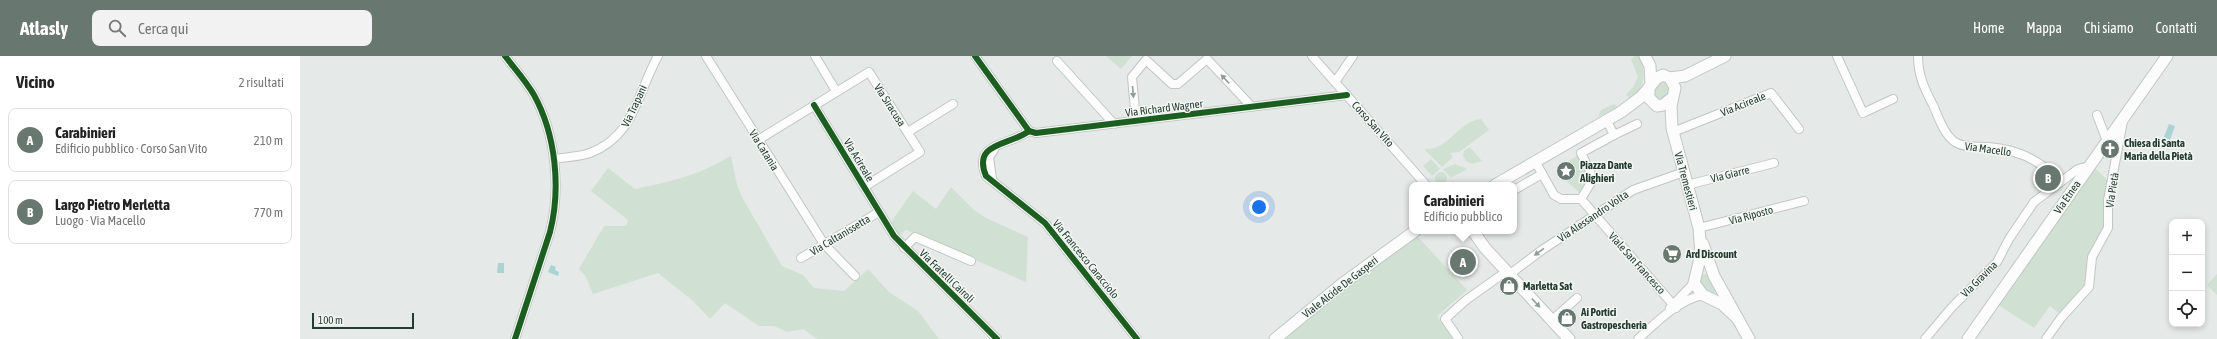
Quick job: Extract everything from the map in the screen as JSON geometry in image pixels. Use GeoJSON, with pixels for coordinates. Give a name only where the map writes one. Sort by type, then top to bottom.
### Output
{"type":"FeatureCollection","features":[{"type":"Feature","properties":{"kind":"main road"},"geometry":{"type":"LineString","coordinates":[[1645,56],[1650,66],[1649,98],[1667,116],[1673,130]]}},
{"type":"Feature","properties":{"kind":"main road"},"geometry":{"type":"LineString","coordinates":[[1649,56],[1674,84],[1673,130]]}},
{"type":"Feature","properties":{"kind":"main road"},"geometry":{"type":"LineString","coordinates":[[1499,182],[1621,112],[1650,87],[1657,78],[1685,76],[1725,56]]}},
{"type":"Feature","properties":{"kind":"main road","name":"Via Etnea"},"geometry":{"type":"LineString","coordinates":[[1968,339],[2167,56]]}},
{"type":"Feature","properties":{"kind":"main road"},"geometry":{"type":"LineString","coordinates":[[1621,112],[1640,105],[1664,105],[1710,64]]}},
{"type":"Feature","properties":{"kind":"main road","name":"Via Tremestieri"},"geometry":{"type":"LineString","coordinates":[[1673,130],[1699,231]]}},
{"type":"Feature","properties":{"kind":"main road"},"geometry":{"type":"LineString","coordinates":[[1495,182],[1505,178]]}},
{"type":"Feature","properties":{"kind":"main road"},"geometry":{"type":"LineString","coordinates":[[1699,231],[1716,279],[1719,294],[1714,298],[1706,296]]}},
{"type":"Feature","properties":{"kind":"main road"},"geometry":{"type":"LineString","coordinates":[[1699,231],[1701,254],[1695,279],[1706,296],[1727,308],[1738,320]]}},
{"type":"Feature","properties":{"kind":"main road","name":"Viale Alcide De Gasperi"},"geometry":{"type":"LineString","coordinates":[[1275,339],[1342,284],[1411,234]]}},
{"type":"Feature","properties":{"kind":"main road"},"geometry":{"type":"LineString","coordinates":[[1467,234],[1485,248],[1569,339]]}},
{"type":"Feature","properties":{"kind":"main road"},"geometry":{"type":"LineString","coordinates":[[1475,234],[1485,248]]}},
{"type":"Feature","properties":{"kind":"main road"},"geometry":{"type":"LineString","coordinates":[[1695,279],[1706,271],[1716,279],[1749,339]]}},
{"type":"Feature","properties":{"kind":"street"},"geometry":{"type":"LineString","coordinates":[[505,56],[528,86],[537,101],[547,128],[554,159],[556,202],[552,226],[515,339]]}},
{"type":"Feature","properties":{"kind":"street","name":"Via Trapani"},"geometry":{"type":"LineString","coordinates":[[554,159],[588,154],[616,139],[631,117],[658,56]]}},
{"type":"Feature","properties":{"kind":"street","name":"Via Catania"},"geometry":{"type":"LineString","coordinates":[[706,56],[824,244],[855,276]]}},
{"type":"Feature","properties":{"kind":"street"},"geometry":{"type":"LineString","coordinates":[[815,56],[836,91]]}},
{"type":"Feature","properties":{"kind":"street"},"geometry":{"type":"LineString","coordinates":[[975,56],[1029,131]]}},
{"type":"Feature","properties":{"kind":"street","name":"Corso San Vito"},"geometry":{"type":"LineString","coordinates":[[1312,56],[1418,174]]}},
{"type":"Feature","properties":{"kind":"street"},"geometry":{"type":"LineString","coordinates":[[1335,82],[1353,56]]}},
{"type":"Feature","properties":{"kind":"street"},"geometry":{"type":"LineString","coordinates":[[1837,56],[1863,113],[1893,99]]}},
{"type":"Feature","properties":{"kind":"street","name":"Via Macello"},"geometry":{"type":"LineString","coordinates":[[1918,56],[1918,68],[1922,84],[1946,130],[1954,142],[1966,146],[1990,147],[2023,154],[2048,168],[2060,182]]}},
{"type":"Feature","properties":{"kind":"street"},"geometry":{"type":"LineString","coordinates":[[1136,121],[1132,77],[1146,60],[1172,84],[1178,84],[1207,59],[1252,107]]}},
{"type":"Feature","properties":{"kind":"street"},"geometry":{"type":"LineString","coordinates":[[1057,61],[1114,124]]}},
{"type":"Feature","properties":{"kind":"street","name":"Via Siracusa"},"geometry":{"type":"LineString","coordinates":[[758,140],[869,72],[920,152],[864,187]]}},
{"type":"Feature","properties":{"kind":"street","name":"Via Acireale"},"geometry":{"type":"LineString","coordinates":[[1673,130],[1771,93],[1799,129]]}},
{"type":"Feature","properties":{"kind":"street","name":"Via Richard Wagner"},"geometry":{"type":"LineString","coordinates":[[1029,131],[1036,133],[1347,95]]}},
{"type":"Feature","properties":{"kind":"street"},"geometry":{"type":"LineString","coordinates":[[908,132],[953,104]]}},
{"type":"Feature","properties":{"kind":"street","name":"Via Acireale"},"geometry":{"type":"LineString","coordinates":[[814,105],[887,224]]}},
{"type":"Feature","properties":{"kind":"street"},"geometry":{"type":"LineString","coordinates":[[2097,115],[2107,141]]}},
{"type":"Feature","properties":{"kind":"street","name":"Via Pietà"},"geometry":{"type":"LineString","coordinates":[[2046,339],[2060,318],[2089,288],[2092,257],[2108,228],[2108,200],[2123,118]]}},
{"type":"Feature","properties":{"kind":"street"},"geometry":{"type":"LineString","coordinates":[[1606,121],[1614,135]]}},
{"type":"Feature","properties":{"kind":"street"},"geometry":{"type":"LineString","coordinates":[[1535,161],[1554,195],[1561,199],[1582,201],[1592,181],[1590,171],[1581,153],[1637,124]]}},
{"type":"Feature","properties":{"kind":"street","name":"Via Francesco Caracciolo"},"geometry":{"type":"LineString","coordinates":[[1029,131],[1019,138],[991,148],[983,157],[982,164],[986,176],[1045,223],[1136,339]]}},
{"type":"Feature","properties":{"kind":"street","name":"Via Giarre"},"geometry":{"type":"LineString","coordinates":[[1687,185],[1774,163]]}},
{"type":"Feature","properties":{"kind":"street","name":"Via Gravina"},"geometry":{"type":"LineString","coordinates":[[1925,339],[1953,306],[1997,262],[2009,239],[2034,202],[2078,169],[2089,166]]}},
{"type":"Feature","properties":{"kind":"street","name":"Via Alessandro Volta"},"geometry":{"type":"LineString","coordinates":[[1458,338],[1445,319],[1466,300],[1633,190],[1684,172]]}},
{"type":"Feature","properties":{"kind":"street"},"geometry":{"type":"LineString","coordinates":[[1418,174],[1424,182]]}},
{"type":"Feature","properties":{"kind":"street"},"geometry":{"type":"LineString","coordinates":[[1418,174],[1428,182]]}},
{"type":"Feature","properties":{"kind":"street"},"geometry":{"type":"LineString","coordinates":[[1517,188],[1542,174]]}},
{"type":"Feature","properties":{"kind":"street","name":"Viale San Francesco"},"geometry":{"type":"LineString","coordinates":[[1582,201],[1675,306]]}},
{"type":"Feature","properties":{"kind":"street","name":"Via Riposto"},"geometry":{"type":"LineString","coordinates":[[1699,231],[1804,201]]}},
{"type":"Feature","properties":{"kind":"street","name":"Via Caltanissetta"},"geometry":{"type":"LineString","coordinates":[[801,258],[879,212]]}},
{"type":"Feature","properties":{"kind":"street","name":"Via Fratelli Cairoli"},"geometry":{"type":"LineString","coordinates":[[887,224],[904,248],[997,339]]}},
{"type":"Feature","properties":{"kind":"street"},"geometry":{"type":"LineString","coordinates":[[904,248],[915,237],[971,261]]}},
{"type":"Feature","properties":{"kind":"street"},"geometry":{"type":"LineString","coordinates":[[1638,339],[1675,306],[1695,279]]}},
{"type":"Feature","properties":{"kind":"street"},"geometry":{"type":"LineString","coordinates":[[1675,306],[1690,298],[1706,296]]}},
{"type":"Feature","properties":{"kind":"street"},"geometry":{"type":"LineString","coordinates":[[1552,320],[1577,298]]}},
{"type":"Feature","properties":{"kind":"green space"},"geometry":{"type":"Polygon","coordinates":[[[1106,56],[1132,56],[1121,69],[1106,56]]]}},
{"type":"Feature","properties":{"kind":"green space"},"geometry":{"type":"Polygon","coordinates":[[[1635,56],[1640,56],[1644,74],[1640,89],[1632,99],[1626,95],[1633,87],[1638,77],[1631,59],[1635,56]]]}},
{"type":"Feature","properties":{"kind":"green space"},"geometry":{"type":"Polygon","coordinates":[[[1665,80],[1670,86],[1668,95],[1663,99],[1657,100],[1653,93],[1655,86],[1665,80]]]}},
{"type":"Feature","properties":{"kind":"green space"},"geometry":{"type":"Polygon","coordinates":[[[1614,104],[1618,107],[1598,117],[1601,110],[1614,104]]]}},
{"type":"Feature","properties":{"kind":"green space"},"geometry":{"type":"Polygon","coordinates":[[[1481,119],[1489,130],[1459,152],[1450,153],[1453,157],[1442,167],[1424,149],[1433,148],[1440,145],[1466,125],[1481,119]]]}},
{"type":"Feature","properties":{"kind":"green space"},"geometry":{"type":"Polygon","coordinates":[[[1470,147],[1482,161],[1472,164],[1466,161],[1463,156],[1464,151],[1470,147]]]}},
{"type":"Feature","properties":{"kind":"green space"},"geometry":{"type":"Polygon","coordinates":[[[731,156],[737,185],[743,199],[782,266],[803,275],[814,288],[844,291],[868,269],[889,292],[918,311],[939,339],[817,339],[803,329],[787,332],[774,326],[759,326],[725,303],[710,319],[693,301],[658,273],[593,294],[586,277],[579,269],[604,226],[626,226],[628,220],[591,191],[608,168],[635,189],[696,173],[731,156]]]}},
{"type":"Feature","properties":{"kind":"green space"},"geometry":{"type":"Polygon","coordinates":[[[1577,156],[1586,174],[1585,182],[1580,193],[1556,172],[1558,167],[1577,156]]]}},
{"type":"Feature","properties":{"kind":"green space"},"geometry":{"type":"Polygon","coordinates":[[[1431,159],[1440,169],[1432,176],[1423,166],[1431,159]]]}},
{"type":"Feature","properties":{"kind":"green space"},"geometry":{"type":"Polygon","coordinates":[[[1455,164],[1467,169],[1451,178],[1443,169],[1455,164]]]}},
{"type":"Feature","properties":{"kind":"green space"},"geometry":{"type":"Polygon","coordinates":[[[2093,166],[2109,182],[2106,223],[2091,255],[2087,287],[2060,314],[2050,306],[2034,328],[1997,304],[2012,283],[2016,283],[2021,275],[2020,271],[2093,166]]]}},
{"type":"Feature","properties":{"kind":"green space"},"geometry":{"type":"Polygon","coordinates":[[[1441,172],[1447,178],[1445,182],[1437,182],[1435,178],[1437,174],[1441,172]]]}},
{"type":"Feature","properties":{"kind":"green space"},"geometry":{"type":"Polygon","coordinates":[[[951,187],[974,210],[986,218],[1028,237],[1026,282],[906,230],[899,236],[891,222],[913,191],[936,209],[951,187]]]}},
{"type":"Feature","properties":{"kind":"green space"},"geometry":{"type":"Polygon","coordinates":[[[1417,236],[1467,290],[1437,316],[1453,339],[1284,339],[1328,302],[1417,236]]]}},
{"type":"Feature","properties":{"kind":"green space"},"geometry":{"type":"Polygon","coordinates":[[[1701,274],[1709,275],[1716,289],[1714,293],[1709,293],[1701,287],[1698,277],[1701,274]]]}},
{"type":"Feature","properties":{"kind":"green space"},"geometry":{"type":"Polygon","coordinates":[[[2217,274],[2217,295],[2207,285],[2217,274]]]}},
{"type":"Feature","properties":{"kind":"water"},"geometry":{"type":"Polygon","coordinates":[[[2169,124],[2175,126],[2170,140],[2164,137],[2169,124]]]}},
{"type":"Feature","properties":{"kind":"water"},"geometry":{"type":"Polygon","coordinates":[[[498,263],[504,263],[504,273],[497,273],[498,263]]]}},
{"type":"Feature","properties":{"kind":"water"},"geometry":{"type":"Polygon","coordinates":[[[551,265],[556,267],[555,270],[559,272],[558,276],[548,272],[551,265]]]}},
{"type":"Feature","properties":{"kind":"cycle path"},"geometry":{"type":"LineString","coordinates":[[505,56],[531,90],[541,111],[552,145],[556,180],[550,232],[515,339]]}},
{"type":"Feature","properties":{"kind":"cycle path"},"geometry":{"type":"LineString","coordinates":[[975,56],[1029,131],[1036,133],[1347,95]]}},
{"type":"Feature","properties":{"kind":"cycle path"},"geometry":{"type":"LineString","coordinates":[[814,105],[894,236],[997,339]]}},
{"type":"Feature","properties":{"kind":"cycle path"},"geometry":{"type":"LineString","coordinates":[[1029,131],[1021,136],[995,146],[988,151],[984,157],[983,165],[986,176],[1045,223],[1137,339]]}},
{"type":"Feature","properties":{"kind":"place","name":"Chiesa di Santa Maria della Pietà"},"geometry":{"type":"Point","coordinates":[2110,149]}},
{"type":"Feature","properties":{"kind":"place","name":"Piazza Dante Alighieri"},"geometry":{"type":"Point","coordinates":[1566,171]}},
{"type":"Feature","properties":{"kind":"place","name":"Largo Pietro Merletta"},"geometry":{"type":"Point","coordinates":[2048,178]}},
{"type":"Feature","properties":{"kind":"place","name":"Ard Discount"},"geometry":{"type":"Point","coordinates":[1672,254]}},
{"type":"Feature","properties":{"kind":"place","name":"Carabinieri"},"geometry":{"type":"Point","coordinates":[1463,262]}},
{"type":"Feature","properties":{"kind":"place","name":"Marletta Sat"},"geometry":{"type":"Point","coordinates":[1509,286]}},
{"type":"Feature","properties":{"kind":"place","name":"Ai Portici Gastropescheria"},"geometry":{"type":"Point","coordinates":[1567,318]}}]}
